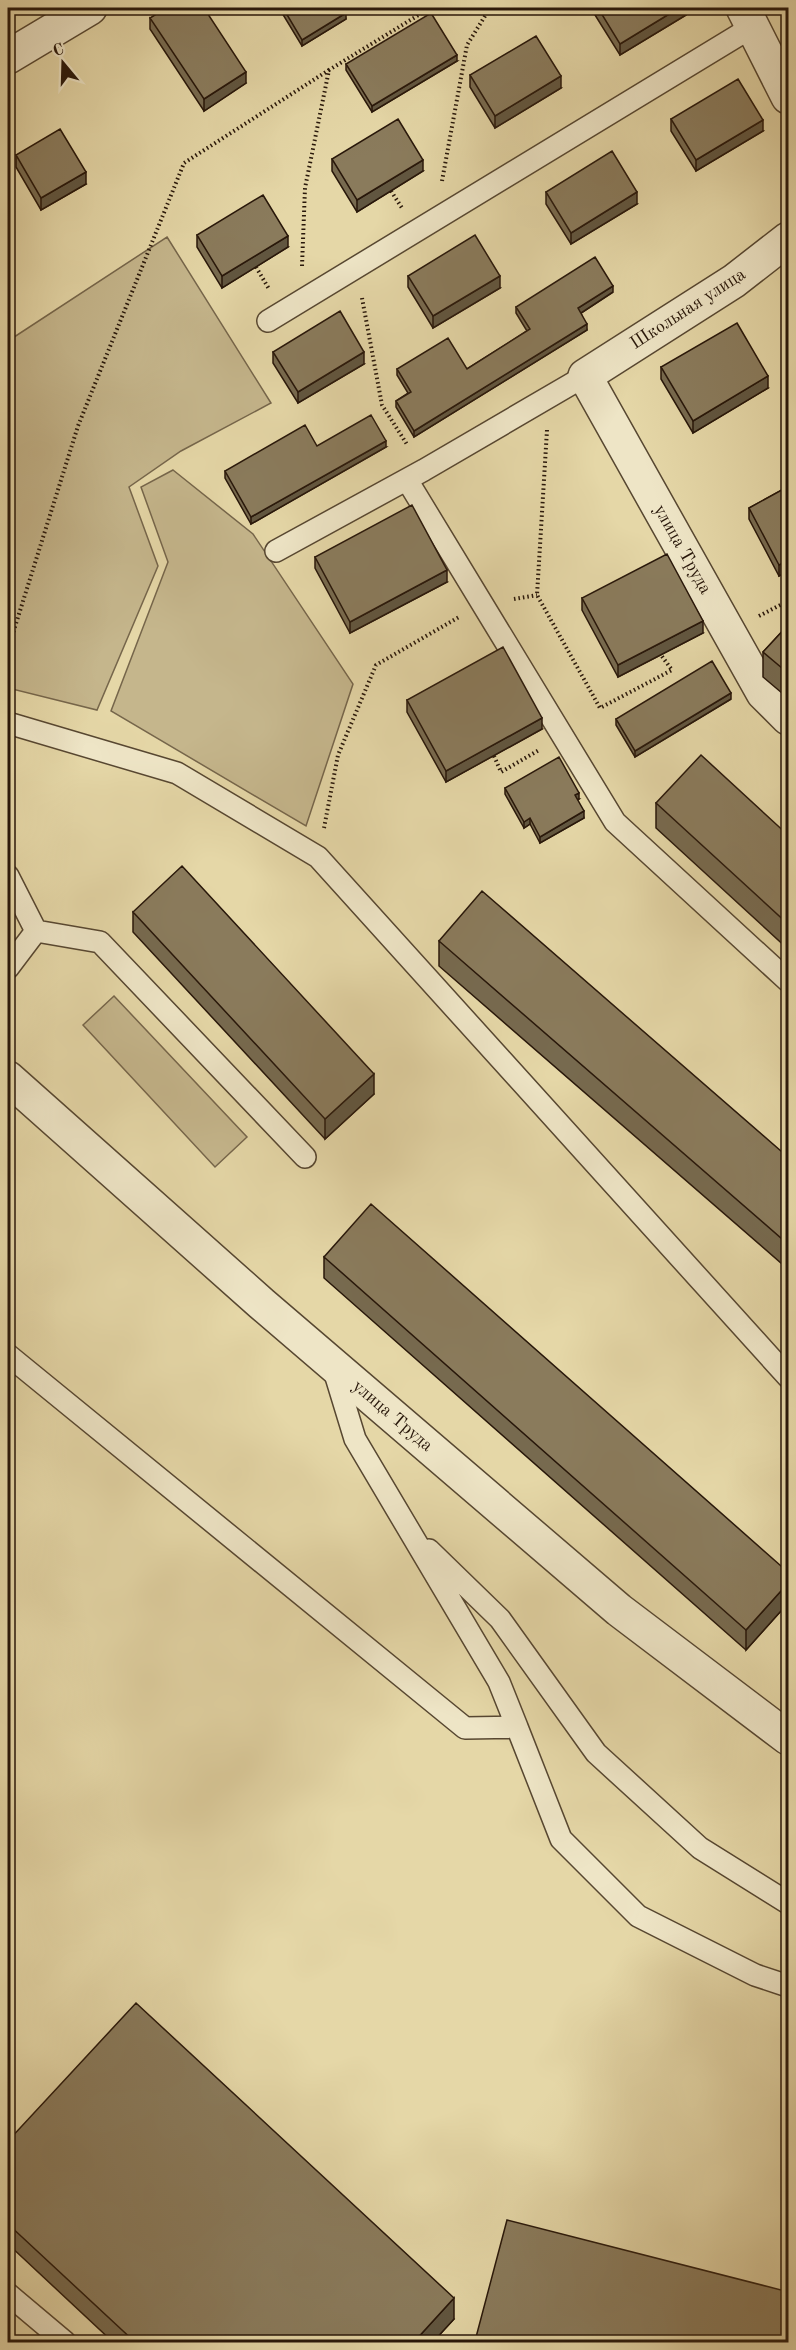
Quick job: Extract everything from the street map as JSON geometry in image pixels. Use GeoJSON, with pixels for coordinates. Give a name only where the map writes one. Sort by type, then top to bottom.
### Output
{"type":"FeatureCollection","features":[{"type":"Feature","properties":{"kind":"street"},"geometry":{"type":"LineString","coordinates":[[8,57],[90,8]]}},
{"type":"Feature","properties":{"kind":"street"},"geometry":{"type":"LineString","coordinates":[[747,17],[789,97]]}},
{"type":"Feature","properties":{"kind":"street","name":"Школьная улица"},"geometry":{"type":"LineString","coordinates":[[585,376],[734,281],[789,238]]}},
{"type":"Feature","properties":{"kind":"street","name":"улица Труда"},"geometry":{"type":"LineString","coordinates":[[585,376],[764,693],[789,718]]}},
{"type":"Feature","properties":{"kind":"street","name":"улица Труда"},"geometry":{"type":"LineString","coordinates":[[8,1078],[332,1364],[619,1610],[789,1738]]}},
{"type":"Feature","properties":{"kind":"lane"},"geometry":{"type":"LineString","coordinates":[[268,321],[435,220],[747,17]]}},
{"type":"Feature","properties":{"kind":"lane"},"geometry":{"type":"LineString","coordinates":[[276,551],[415,475],[585,376]]}},
{"type":"Feature","properties":{"kind":"lane"},"geometry":{"type":"LineString","coordinates":[[415,475],[483,604],[615,822],[789,981]]}},
{"type":"Feature","properties":{"kind":"lane"},"geometry":{"type":"LineString","coordinates":[[8,723],[177,773],[318,857],[789,1377]]}},
{"type":"Feature","properties":{"kind":"lane"},"geometry":{"type":"LineString","coordinates":[[8,876],[36,931]]}},
{"type":"Feature","properties":{"kind":"lane"},"geometry":{"type":"LineString","coordinates":[[8,968],[36,931]]}},
{"type":"Feature","properties":{"kind":"lane"},"geometry":{"type":"LineString","coordinates":[[36,931],[100,942],[305,1157]]}},
{"type":"Feature","properties":{"kind":"lane"},"geometry":{"type":"LineString","coordinates":[[8,1355],[465,1728],[517,1727]]}},
{"type":"Feature","properties":{"kind":"lane"},"geometry":{"type":"LineString","coordinates":[[332,1364],[354,1439],[499,1682],[561,1839],[638,1916],[755,1975],[789,1986]]}},
{"type":"Feature","properties":{"kind":"lane"},"geometry":{"type":"LineString","coordinates":[[409,1531],[500,1619],[596,1753],[700,1848],[789,1903]]}},
{"type":"Feature","properties":{"kind":"lane"},"geometry":{"type":"LineString","coordinates":[[8,2294],[65,2343]]}},
{"type":"Feature","properties":{"kind":"path"},"geometry":{"type":"LineString","coordinates":[[8,649],[78,426],[184,164],[430,8]]}},
{"type":"Feature","properties":{"kind":"path"},"geometry":{"type":"LineString","coordinates":[[435,220],[467,45],[489,8]]}},
{"type":"Feature","properties":{"kind":"path"},"geometry":{"type":"LineString","coordinates":[[301,301],[305,188],[329,70]]}},
{"type":"Feature","properties":{"kind":"path"},"geometry":{"type":"LineString","coordinates":[[357,268],[382,405],[415,475]]}},
{"type":"Feature","properties":{"kind":"path"},"geometry":{"type":"LineString","coordinates":[[549,396],[537,595],[600,708],[672,670],[661,655]]}},
{"type":"Feature","properties":{"kind":"path"},"geometry":{"type":"LineString","coordinates":[[318,857],[338,755],[376,665],[483,604],[537,595]]}},
{"type":"Feature","properties":{"kind":"path"},"geometry":{"type":"LineString","coordinates":[[494,756],[501,772],[563,736]]}},
{"type":"Feature","properties":{"kind":"shaded area"},"geometry":{"type":"Polygon","coordinates":[[[167,237],[271,403],[181,451],[129,487],[158,566],[97,710],[8,688],[8,341],[167,237]]]}},
{"type":"Feature","properties":{"kind":"shaded area"},"geometry":{"type":"Polygon","coordinates":[[[173,470],[253,534],[353,684],[306,826],[111,711],[168,562],[141,487],[173,470]]]}},
{"type":"Feature","properties":{"kind":"shaded area"},"geometry":{"type":"Polygon","coordinates":[[[114,996],[247,1137],[215,1167],[83,1025],[114,996]]]}},
{"type":"Feature","properties":{"kind":"building"},"geometry":{"type":"Polygon","coordinates":[[[166,8],[204,8],[246,72],[204,99],[150,18],[166,8]]]}},
{"type":"Feature","properties":{"kind":"building"},"geometry":{"type":"Polygon","coordinates":[[[283,8],[343,8],[346,13],[302,40],[283,8]]]}},
{"type":"Feature","properties":{"kind":"building"},"geometry":{"type":"Polygon","coordinates":[[[598,8],[679,8],[620,44],[598,8]]]}},
{"type":"Feature","properties":{"kind":"building"},"geometry":{"type":"Polygon","coordinates":[[[431,13],[457,55],[372,106],[346,64],[431,13]]]}},
{"type":"Feature","properties":{"kind":"building"},"geometry":{"type":"Polygon","coordinates":[[[536,36],[561,76],[495,116],[470,75],[536,36]]]}},
{"type":"Feature","properties":{"kind":"building"},"geometry":{"type":"Polygon","coordinates":[[[738,79],[763,120],[696,160],[671,119],[738,79]]]}},
{"type":"Feature","properties":{"kind":"building"},"geometry":{"type":"Polygon","coordinates":[[[398,119],[423,160],[357,200],[332,159],[398,119]]]}},
{"type":"Feature","properties":{"kind":"building"},"geometry":{"type":"Polygon","coordinates":[[[60,129],[86,172],[41,198],[16,155],[60,129]]]}},
{"type":"Feature","properties":{"kind":"building"},"geometry":{"type":"Polygon","coordinates":[[[612,151],[637,192],[571,233],[546,192],[612,151]]]}},
{"type":"Feature","properties":{"kind":"building"},"geometry":{"type":"Polygon","coordinates":[[[263,195],[288,236],[222,276],[197,235],[263,195]]]}},
{"type":"Feature","properties":{"kind":"building"},"geometry":{"type":"Polygon","coordinates":[[[475,235],[500,276],[433,316],[408,276],[475,235]]]}},
{"type":"Feature","properties":{"kind":"building"},"geometry":{"type":"Polygon","coordinates":[[[595,257],[613,286],[578,308],[587,324],[414,431],[396,401],[411,392],[397,369],[448,338],[467,369],[530,329],[516,307],[595,257]]]}},
{"type":"Feature","properties":{"kind":"building"},"geometry":{"type":"Polygon","coordinates":[[[340,311],[364,352],[298,392],[273,352],[340,311]]]}},
{"type":"Feature","properties":{"kind":"building"},"geometry":{"type":"Polygon","coordinates":[[[737,323],[768,376],[693,421],[661,367],[737,323]]]}},
{"type":"Feature","properties":{"kind":"building"},"geometry":{"type":"Polygon","coordinates":[[[371,415],[386,441],[251,517],[225,471],[305,425],[317,446],[371,415]]]}},
{"type":"Feature","properties":{"kind":"building"},"geometry":{"type":"Polygon","coordinates":[[[789,486],[789,560],[779,565],[749,508],[789,486]]]}},
{"type":"Feature","properties":{"kind":"building"},"geometry":{"type":"Polygon","coordinates":[[[412,505],[447,570],[350,622],[315,557],[412,505]]]}},
{"type":"Feature","properties":{"kind":"building"},"geometry":{"type":"Polygon","coordinates":[[[667,554],[703,621],[618,665],[582,598],[667,554]]]}},
{"type":"Feature","properties":{"kind":"building"},"geometry":{"type":"Polygon","coordinates":[[[789,624],[789,674],[763,652],[789,624]]]}},
{"type":"Feature","properties":{"kind":"building"},"geometry":{"type":"Polygon","coordinates":[[[503,647],[542,718],[446,771],[407,700],[503,647]]]}},
{"type":"Feature","properties":{"kind":"building"},"geometry":{"type":"Polygon","coordinates":[[[712,661],[731,693],[635,751],[616,719],[712,661]]]}},
{"type":"Feature","properties":{"kind":"building"},"geometry":{"type":"Polygon","coordinates":[[[701,755],[789,836],[789,925],[656,803],[701,755]]]}},
{"type":"Feature","properties":{"kind":"building"},"geometry":{"type":"Polygon","coordinates":[[[559,757],[579,793],[575,795],[584,811],[540,837],[530,818],[524,822],[505,788],[559,757]]]}},
{"type":"Feature","properties":{"kind":"building"},"geometry":{"type":"Polygon","coordinates":[[[182,866],[374,1074],[325,1119],[133,912],[182,866]]]}},
{"type":"Feature","properties":{"kind":"building"},"geometry":{"type":"Polygon","coordinates":[[[482,891],[789,1158],[789,1245],[439,941],[482,891]]]}},
{"type":"Feature","properties":{"kind":"building"},"geometry":{"type":"Polygon","coordinates":[[[371,1204],[789,1573],[789,1582],[746,1630],[324,1257],[371,1204]]]}},
{"type":"Feature","properties":{"kind":"building"},"geometry":{"type":"Polygon","coordinates":[[[136,2003],[454,2298],[413,2343],[136,2343],[8,2224],[8,2141],[136,2003]]]}},
{"type":"Feature","properties":{"kind":"building"},"geometry":{"type":"Polygon","coordinates":[[[507,2220],[789,2292],[789,2343],[483,2343],[475,2341],[507,2220]]]}}]}
